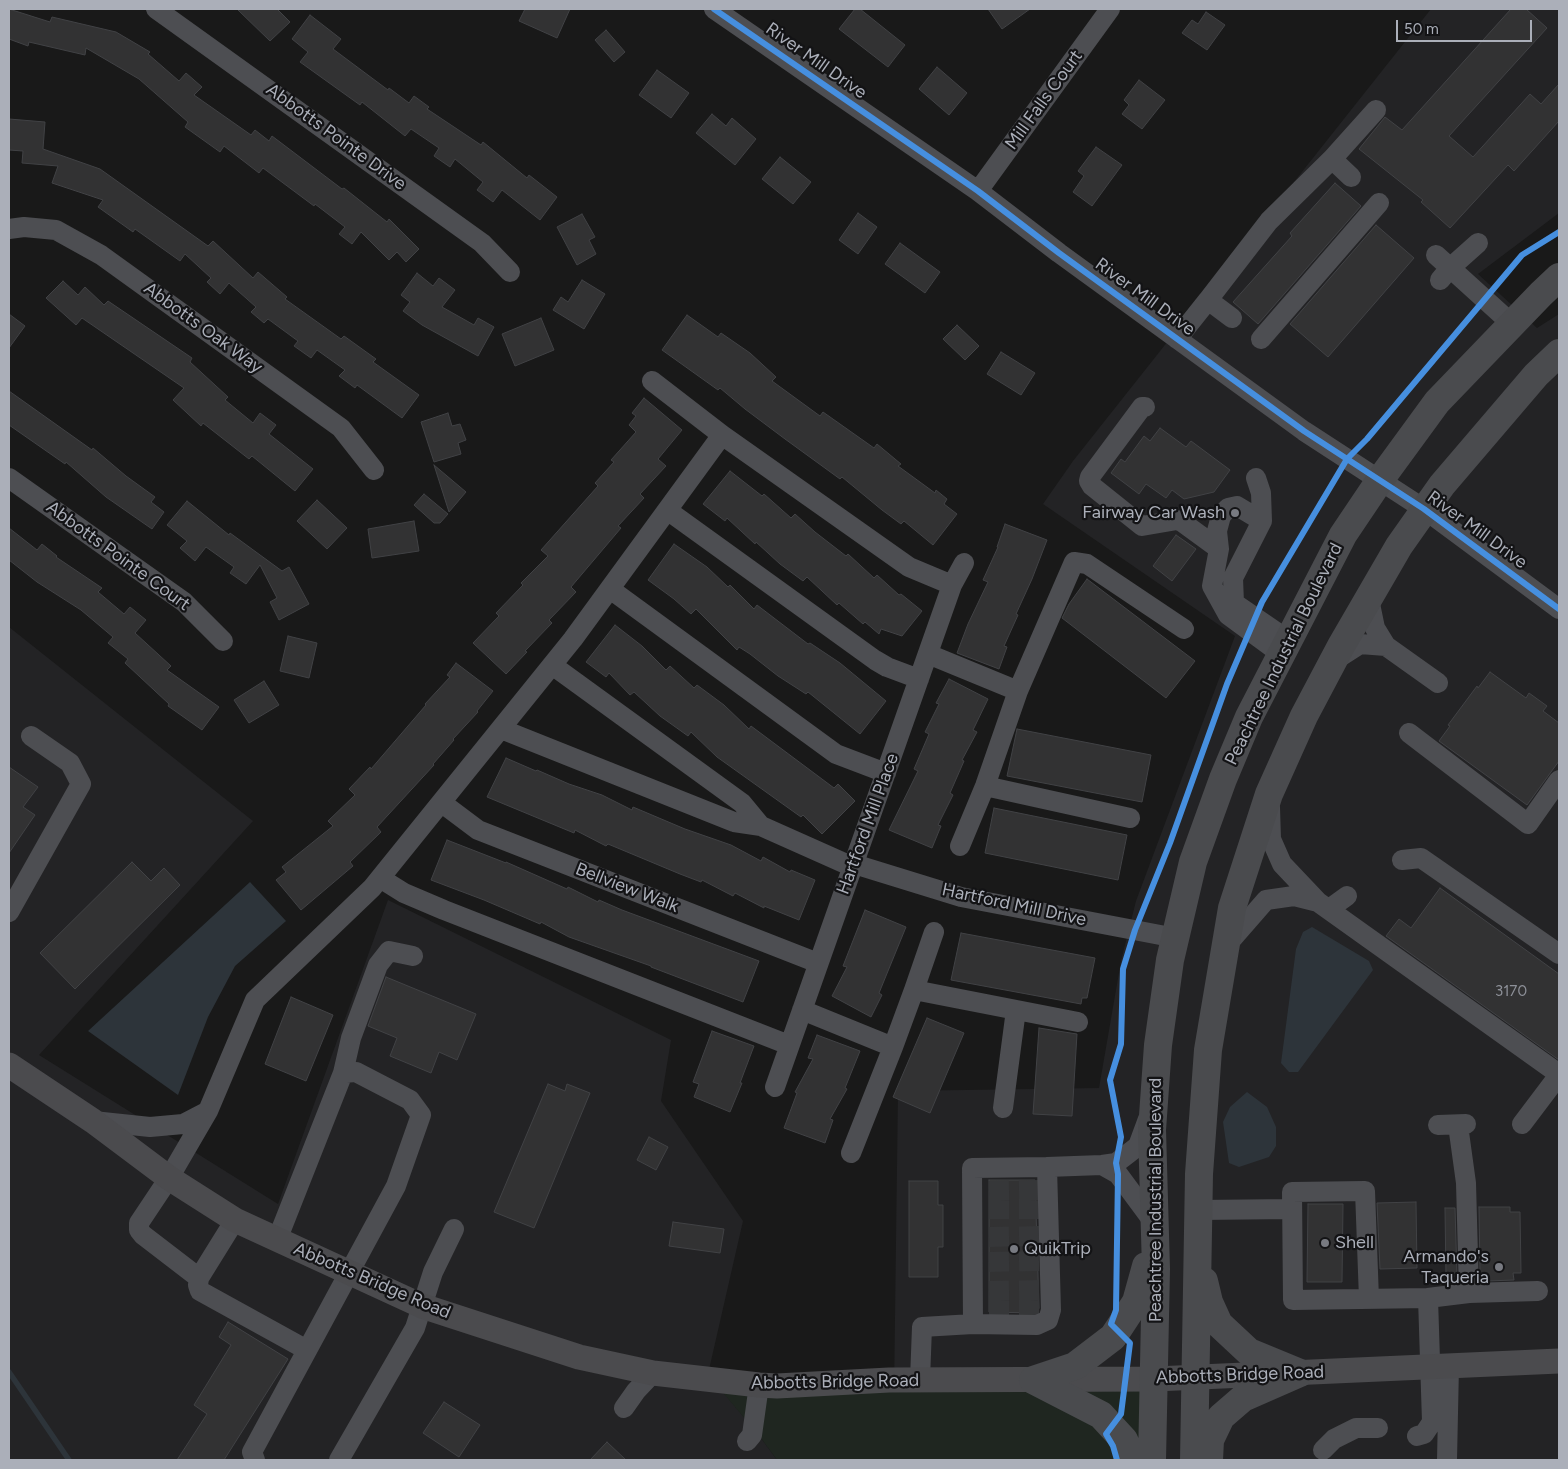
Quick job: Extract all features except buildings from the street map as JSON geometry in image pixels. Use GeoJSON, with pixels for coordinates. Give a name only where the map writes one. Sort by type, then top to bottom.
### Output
{"type":"FeatureCollection","features":[{"type":"Feature","properties":{"kind":"highway","name":"Peachtree Industrial Boulevard"},"geometry":{"type":"LineString","coordinates":[[1152,1460],[1155,1378],[1155,1230],[1152,1130],[1158,1045],[1170,960],[1192,862],[1248,717],[1343,535],[1380,480],[1438,402],[1559,277]]}},
{"type":"Feature","properties":{"kind":"highway"},"geometry":{"type":"LineString","coordinates":[[1194,1460],[1199,1174],[1208,1050],[1232,908],[1269,794],[1304,716],[1333,661],[1399,546],[1442,485],[1536,375],[1559,353]]}},
{"type":"Feature","properties":{"kind":"highway"},"geometry":{"type":"LineString","coordinates":[[1033,1380],[1075,1366],[1113,1337],[1136,1302],[1155,1230]]}},
{"type":"Feature","properties":{"kind":"highway"},"geometry":{"type":"LineString","coordinates":[[1198,1255],[1209,1302],[1219,1324],[1249,1352],[1300,1373]]}},
{"type":"Feature","properties":{"kind":"highway"},"geometry":{"type":"LineString","coordinates":[[1209,1460],[1210,1440],[1221,1417],[1243,1398],[1300,1373]]}},
{"type":"Feature","properties":{"kind":"highway"},"geometry":{"type":"LineString","coordinates":[[1033,1380],[1101,1415],[1124,1440],[1133,1460]]}},
{"type":"Feature","properties":{"kind":"main road","name":"Abbotts Bridge Road"},"geometry":{"type":"LineString","coordinates":[[9,1065],[93,1121],[169,1178],[235,1220],[422,1306],[579,1357],[653,1373],[759,1385],[920,1380],[1195,1377],[1559,1361]]}},
{"type":"Feature","properties":{"kind":"street","name":"Abbotts Pointe Drive"},"geometry":{"type":"LineString","coordinates":[[156,9],[482,243],[510,272]]}},
{"type":"Feature","properties":{"kind":"street","name":"River Mill Drive"},"geometry":{"type":"LineString","coordinates":[[714,9],[978,192],[1304,431],[1424,509],[1559,609]]}},
{"type":"Feature","properties":{"kind":"street","name":"Mill Falls Court"},"geometry":{"type":"LineString","coordinates":[[978,192],[1110,9]]}},
{"type":"Feature","properties":{"kind":"street"},"geometry":{"type":"LineString","coordinates":[[1177,339],[1269,221],[1332,160],[1376,110]]}},
{"type":"Feature","properties":{"kind":"street"},"geometry":{"type":"LineString","coordinates":[[1332,160],[1351,177]]}},
{"type":"Feature","properties":{"kind":"street"},"geometry":{"type":"LineString","coordinates":[[1261,339],[1379,203]]}},
{"type":"Feature","properties":{"kind":"street","name":"Abbotts Oak Way"},"geometry":{"type":"LineString","coordinates":[[9,229],[24,227],[56,230],[101,255],[341,428],[374,470]]}},
{"type":"Feature","properties":{"kind":"street"},"geometry":{"type":"LineString","coordinates":[[1478,243],[1442,268],[1512,324]]}},
{"type":"Feature","properties":{"kind":"street"},"geometry":{"type":"LineString","coordinates":[[1208,300],[1232,318]]}},
{"type":"Feature","properties":{"kind":"street"},"geometry":{"type":"LineString","coordinates":[[652,380],[722,435],[909,567],[952,585]]}},
{"type":"Feature","properties":{"kind":"street"},"geometry":{"type":"LineString","coordinates":[[1143,407],[1090,477],[1092,486],[1142,526],[1177,520],[1219,549]]}},
{"type":"Feature","properties":{"kind":"street"},"geometry":{"type":"LineString","coordinates":[[199,1278],[139,1230],[139,1223],[169,1178],[208,1111],[255,1000],[372,888],[552,666],[722,435]]}},
{"type":"Feature","properties":{"kind":"street","name":"Abbotts Pointe Court"},"geometry":{"type":"LineString","coordinates":[[9,478],[184,602],[223,641]]}},
{"type":"Feature","properties":{"kind":"street"},"geometry":{"type":"LineString","coordinates":[[1256,478],[1261,493],[1262,520],[1234,578],[1234,603],[1284,647]]}},
{"type":"Feature","properties":{"kind":"street"},"geometry":{"type":"LineString","coordinates":[[1262,520],[1237,506],[1228,508],[1221,516],[1217,531],[1219,549],[1212,586],[1228,615],[1284,647]]}},
{"type":"Feature","properties":{"kind":"street"},"geometry":{"type":"LineString","coordinates":[[667,510],[875,660],[887,667],[919,679]]}},
{"type":"Feature","properties":{"kind":"street"},"geometry":{"type":"LineString","coordinates":[[960,846],[985,786],[1018,691],[1074,562],[1087,564],[1184,628]]}},
{"type":"Feature","properties":{"kind":"street","name":"Hartford Mill Place"},"geometry":{"type":"LineString","coordinates":[[775,1087],[952,585],[964,563]]}},
{"type":"Feature","properties":{"kind":"street"},"geometry":{"type":"LineString","coordinates":[[610,589],[836,754],[886,773]]}},
{"type":"Feature","properties":{"kind":"street"},"geometry":{"type":"LineString","coordinates":[[1368,599],[1375,628],[1386,646],[1438,683]]}},
{"type":"Feature","properties":{"kind":"street"},"geometry":{"type":"LineString","coordinates":[[1333,661],[1360,644],[1386,646]]}},
{"type":"Feature","properties":{"kind":"street"},"geometry":{"type":"LineString","coordinates":[[928,654],[1018,691]]}},
{"type":"Feature","properties":{"kind":"street"},"geometry":{"type":"LineString","coordinates":[[552,666],[742,804],[761,826]]}},
{"type":"Feature","properties":{"kind":"street"},"geometry":{"type":"LineString","coordinates":[[501,729],[734,822],[761,826]]}},
{"type":"Feature","properties":{"kind":"street"},"geometry":{"type":"LineString","coordinates":[[1409,733],[1528,824],[1559,780]]}},
{"type":"Feature","properties":{"kind":"street"},"geometry":{"type":"LineString","coordinates":[[9,912],[81,784],[70,763],[31,736]]}},
{"type":"Feature","properties":{"kind":"street"},"geometry":{"type":"LineString","coordinates":[[985,786],[1130,818]]}},
{"type":"Feature","properties":{"kind":"street"},"geometry":{"type":"LineString","coordinates":[[1269,794],[1271,839],[1282,864],[1323,905],[1559,1074],[1522,1124]]}},
{"type":"Feature","properties":{"kind":"street","name":"Bellview Walk"},"geometry":{"type":"LineString","coordinates":[[442,802],[478,830],[818,963]]}},
{"type":"Feature","properties":{"kind":"street","name":"Hartford Mill Drive"},"geometry":{"type":"LineString","coordinates":[[761,826],[853,865],[961,897],[1176,938]]}},
{"type":"Feature","properties":{"kind":"street"},"geometry":{"type":"LineString","coordinates":[[1402,860],[1421,858],[1559,954]]}},
{"type":"Feature","properties":{"kind":"street"},"geometry":{"type":"LineString","coordinates":[[380,878],[404,893],[444,910],[789,1045]]}},
{"type":"Feature","properties":{"kind":"street"},"geometry":{"type":"LineString","coordinates":[[1226,947],[1266,900],[1294,896],[1323,905],[1347,896]]}},
{"type":"Feature","properties":{"kind":"street"},"geometry":{"type":"LineString","coordinates":[[852,1153],[893,1047],[934,932]]}},
{"type":"Feature","properties":{"kind":"street"},"geometry":{"type":"LineString","coordinates":[[277,1240],[343,1073],[351,1038],[378,965],[389,951],[413,956]]}},
{"type":"Feature","properties":{"kind":"street"},"geometry":{"type":"LineString","coordinates":[[914,990],[1078,1022]]}},
{"type":"Feature","properties":{"kind":"street"},"geometry":{"type":"LineString","coordinates":[[802,1010],[893,1047]]}},
{"type":"Feature","properties":{"kind":"street"},"geometry":{"type":"LineString","coordinates":[[1002,1108],[1016,1010]]}},
{"type":"Feature","properties":{"kind":"street"},"geometry":{"type":"LineString","coordinates":[[254,1460],[252,1452],[396,1186],[421,1116],[410,1100],[356,1072],[343,1073]]}},
{"type":"Feature","properties":{"kind":"street"},"geometry":{"type":"LineString","coordinates":[[979,1305],[981,1200],[972,1168],[1047,1167],[1116,1163],[1138,1146],[1154,1102]]}},
{"type":"Feature","properties":{"kind":"street"},"geometry":{"type":"LineString","coordinates":[[93,1121],[150,1127],[183,1124],[208,1111]]}},
{"type":"Feature","properties":{"kind":"street"},"geometry":{"type":"LineString","coordinates":[[1438,1124],[1462,1124],[1466,1183],[1469,1293]]}},
{"type":"Feature","properties":{"kind":"street"},"geometry":{"type":"LineString","coordinates":[[1102,1165],[1118,1174],[1155,1230]]}},
{"type":"Feature","properties":{"kind":"street"},"geometry":{"type":"LineString","coordinates":[[920,1380],[922,1327],[979,1305],[1037,1325],[1048,1320],[1045,1290],[1044,1237],[1044,1200],[1047,1167]]}},
{"type":"Feature","properties":{"kind":"street"},"geometry":{"type":"LineString","coordinates":[[1369,1299],[1365,1190],[1292,1192],[1293,1300],[1369,1299],[1428,1298],[1469,1293],[1538,1291]]}},
{"type":"Feature","properties":{"kind":"street"},"geometry":{"type":"LineString","coordinates":[[1199,1210],[1292,1209]]}},
{"type":"Feature","properties":{"kind":"street"},"geometry":{"type":"LineString","coordinates":[[235,1220],[199,1278],[198,1285],[200,1291],[307,1350]]}},
{"type":"Feature","properties":{"kind":"street"},"geometry":{"type":"LineString","coordinates":[[339,1460],[415,1328],[433,1272],[454,1229]]}},
{"type":"Feature","properties":{"kind":"street"},"geometry":{"type":"LineString","coordinates":[[1428,1298],[1440,1366],[1447,1456]]}},
{"type":"Feature","properties":{"kind":"street"},"geometry":{"type":"LineString","coordinates":[[1440,1366],[1432,1422],[1420,1435],[1447,1456]]}},
{"type":"Feature","properties":{"kind":"street"},"geometry":{"type":"LineString","coordinates":[[624,1408],[636,1391],[653,1373]]}},
{"type":"Feature","properties":{"kind":"street"},"geometry":{"type":"LineString","coordinates":[[752,1442],[759,1385]]}},
{"type":"Feature","properties":{"kind":"street"},"geometry":{"type":"LineString","coordinates":[[1323,1450],[1334,1439],[1356,1428],[1378,1428]]}},
{"type":"Feature","properties":{"kind":"shaded area"},"geometry":{"type":"Polygon","coordinates":[[[1431,9],[1559,9],[1559,213],[1478,274],[1537,328],[1559,314],[1559,1460],[1166,1460],[1166,1407],[894,1392],[898,1091],[1099,1088],[1121,961],[1136,901],[1235,636],[1043,504],[1073,461],[1431,9]]]}},
{"type":"Feature","properties":{"kind":"shaded area"},"geometry":{"type":"Polygon","coordinates":[[[9,627],[253,821],[39,1055],[278,1204],[388,900],[671,1040],[661,1101],[743,1221],[708,1374],[777,1460],[9,1460],[9,627]]]}},
{"type":"Feature","properties":{"kind":"shaded area"},"geometry":{"type":"Polygon","coordinates":[[[250,882],[286,921],[235,966],[208,1017],[178,1095],[88,1031],[250,882]]]}},
{"type":"Feature","properties":{"kind":"shaded area"},"geometry":{"type":"Polygon","coordinates":[[[1312,927],[1369,961],[1373,970],[1298,1072],[1289,1072],[1281,1063],[1296,949],[1303,932],[1312,927]]]}},
{"type":"Feature","properties":{"kind":"shaded area"},"geometry":{"type":"Polygon","coordinates":[[[1247,1092],[1267,1107],[1276,1127],[1276,1146],[1269,1157],[1239,1167],[1229,1163],[1223,1122],[1230,1107],[1247,1092]]]}},
{"type":"Feature","properties":{"kind":"shaded area"},"geometry":{"type":"Polygon","coordinates":[[[707,1374],[1165,1382],[1166,1460],[777,1460],[758,1434],[707,1374]]]}},
{"type":"Feature","properties":{"kind":"waterway"},"geometry":{"type":"LineString","coordinates":[[9,1372],[69,1460]]}},
{"type":"Feature","properties":{"kind":"tunnel"},"geometry":{"type":"LineString","coordinates":[[989,1191],[1040,1190]]}},
{"type":"Feature","properties":{"kind":"tunnel"},"geometry":{"type":"LineString","coordinates":[[989,1209],[1040,1209]]}},
{"type":"Feature","properties":{"kind":"tunnel"},"geometry":{"type":"LineString","coordinates":[[989,1237],[1040,1236]]}},
{"type":"Feature","properties":{"kind":"tunnel"},"geometry":{"type":"LineString","coordinates":[[989,1262],[1040,1261]]}},
{"type":"Feature","properties":{"kind":"tunnel"},"geometry":{"type":"LineString","coordinates":[[989,1291],[1040,1290]]}},
{"type":"Feature","properties":{"kind":"tunnel"},"geometry":{"type":"LineString","coordinates":[[989,1310],[1040,1310]]}},
{"type":"Feature","properties":{"kind":"cycle path"},"geometry":{"type":"LineString","coordinates":[[714,9],[978,191],[1059,253],[1304,431],[1424,509],[1559,609]]}},
{"type":"Feature","properties":{"kind":"cycle path"},"geometry":{"type":"LineString","coordinates":[[1117,1460],[1113,1446],[1106,1434],[1121,1414],[1130,1343],[1111,1324],[1116,1310],[1118,1174],[1116,1163],[1121,1137],[1110,1080],[1121,1044],[1123,969],[1135,930],[1170,843],[1227,684],[1262,602],[1347,459],[1367,439],[1522,255],[1559,232]]}},
{"type":"Feature","properties":{"kind":"place","name":"Fairway Car Wash"},"geometry":{"type":"Point","coordinates":[1235,513]}},
{"type":"Feature","properties":{"kind":"place","name":"Shell"},"geometry":{"type":"Point","coordinates":[1325,1243]}},
{"type":"Feature","properties":{"kind":"place","name":"QuikTrip"},"geometry":{"type":"Point","coordinates":[1014,1249]}},
{"type":"Feature","properties":{"kind":"place","name":"Armando's Taqueria"},"geometry":{"type":"Point","coordinates":[1499,1267]}}]}
